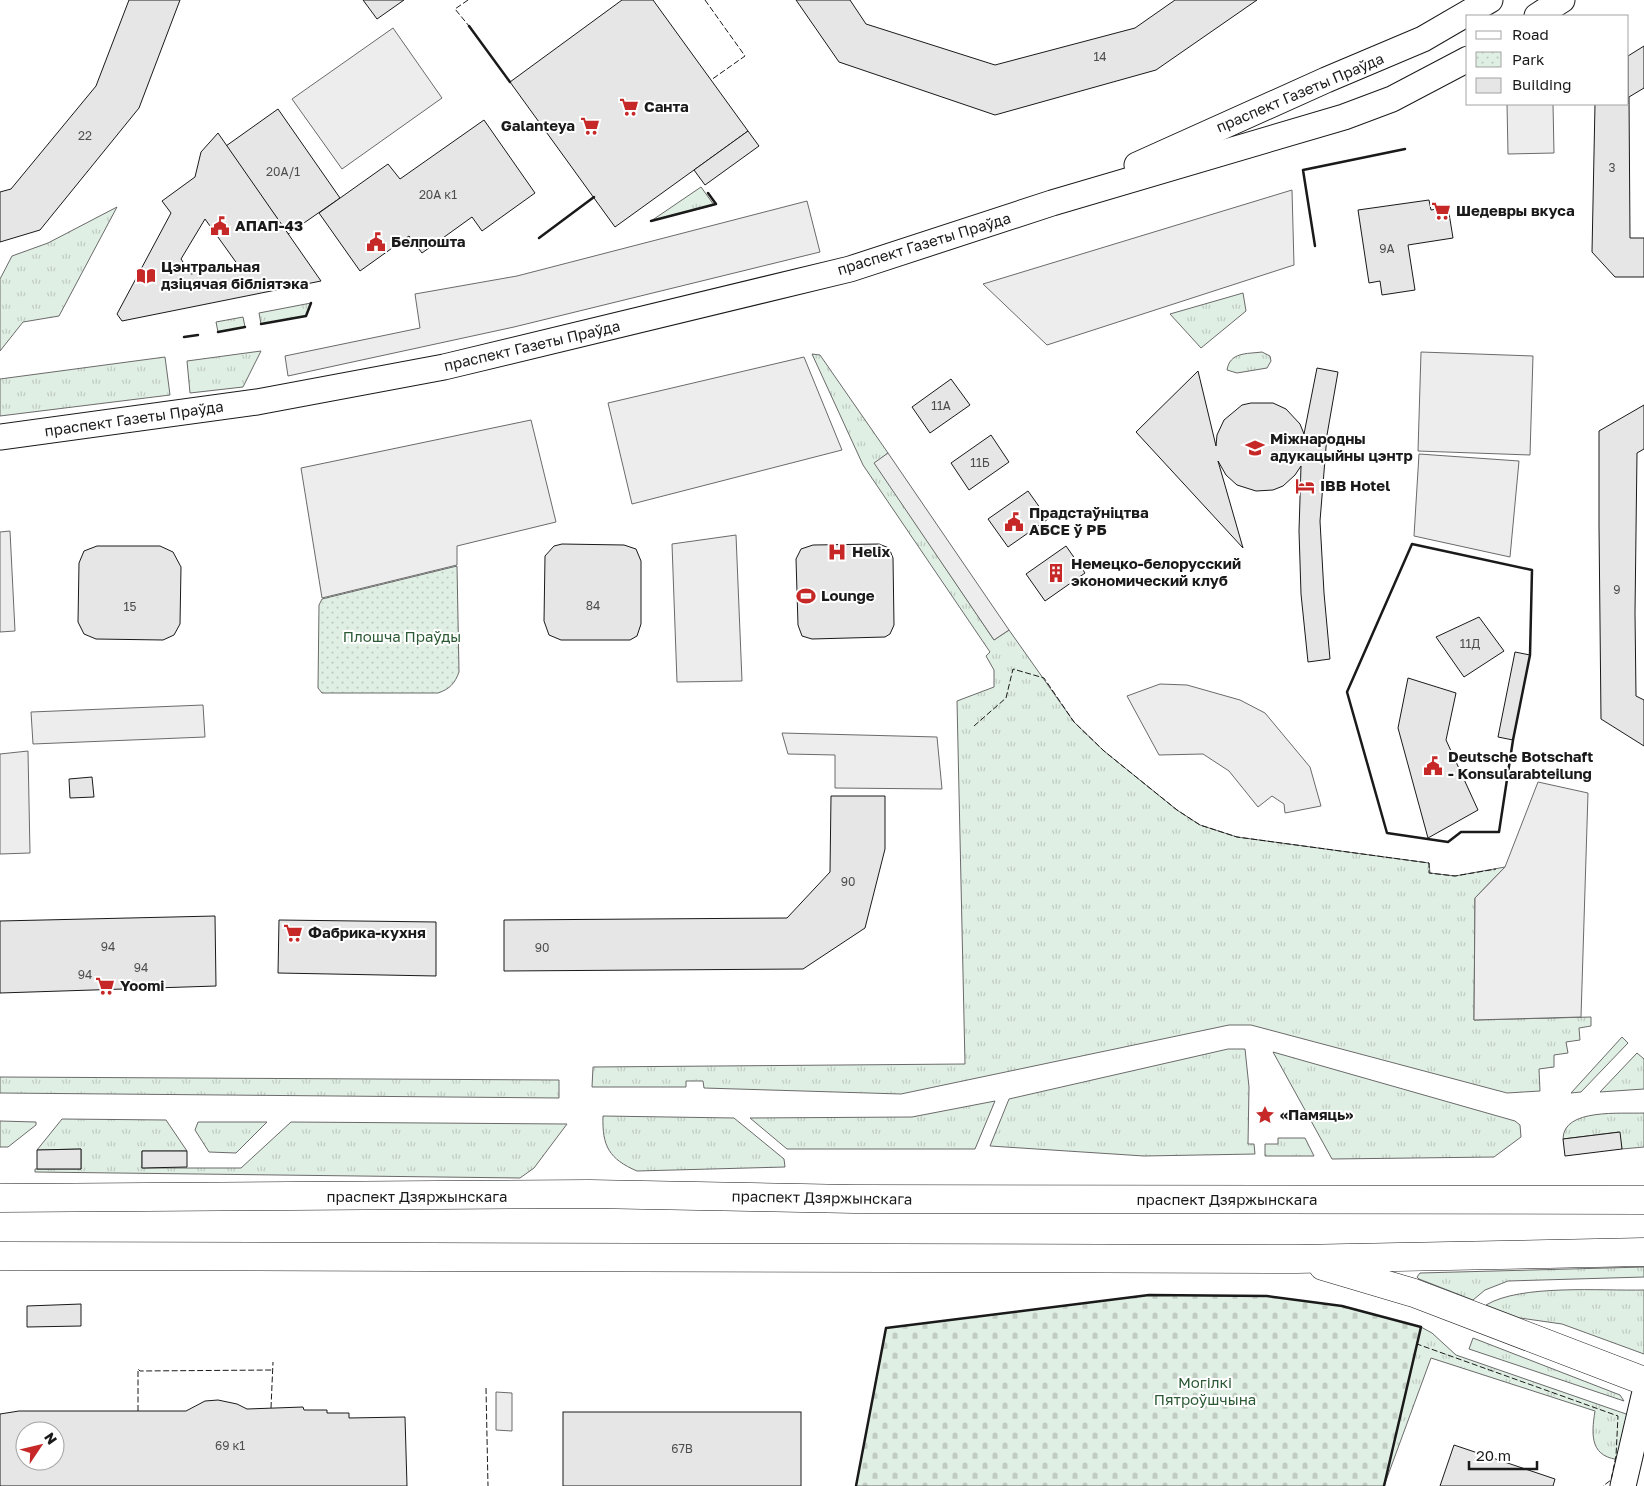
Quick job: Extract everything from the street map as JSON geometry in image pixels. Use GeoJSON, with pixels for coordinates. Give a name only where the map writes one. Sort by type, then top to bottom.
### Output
{"type":"FeatureCollection","features":[{"type":"Feature","properties":{"kind":"main road"},"geometry":{"type":"LineString","coordinates":[[1578,1201],[1644,1187]]}},
{"type":"Feature","properties":{"kind":"main road","name":"праспект Дзяржынскага"},"geometry":{"type":"LineString","coordinates":[[0,1198],[599,1194],[854,1199],[1644,1200]]}},
{"type":"Feature","properties":{"kind":"main road"},"geometry":{"type":"LineString","coordinates":[[0,1256],[1297,1259],[1644,1252]]}},
{"type":"Feature","properties":{"kind":"main road"},"geometry":{"type":"LineString","coordinates":[[1297,1259],[1414,1293],[1644,1381]]}},
{"type":"Feature","properties":{"kind":"street","name":"праспект Газеты Праўда"},"geometry":{"type":"LineString","coordinates":[[1052,203],[1326,80],[1423,39],[1490,0]]}},
{"type":"Feature","properties":{"kind":"street"},"geometry":{"type":"LineString","coordinates":[[1539,15],[1562,0]]}},
{"type":"Feature","properties":{"kind":"street","name":"праспект Газеты Праўда"},"geometry":{"type":"LineString","coordinates":[[0,437],[258,402],[444,367],[850,268],[1052,203],[1344,117],[1392,99],[1466,59]]}},
{"type":"Feature","properties":{"kind":"street"},"geometry":{"type":"LineString","coordinates":[[1623,1486],[1644,1396]]}},
{"type":"Feature","properties":{"kind":"green space"},"geometry":{"type":"Polygon","coordinates":[[[701,187],[714,205],[651,221],[701,187]]]}},
{"type":"Feature","properties":{"kind":"green space"},"geometry":{"type":"Polygon","coordinates":[[[117,207],[59,316],[23,322],[0,351],[0,279],[12,256],[48,243],[117,207]]]}},
{"type":"Feature","properties":{"kind":"green space"},"geometry":{"type":"Polygon","coordinates":[[[1243,293],[1246,311],[1201,348],[1170,314],[1243,293]]]}},
{"type":"Feature","properties":{"kind":"green space"},"geometry":{"type":"Polygon","coordinates":[[[311,303],[306,316],[261,324],[259,313],[311,303]]]}},
{"type":"Feature","properties":{"kind":"green space"},"geometry":{"type":"Polygon","coordinates":[[[243,317],[245,327],[218,332],[216,322],[243,317]]]}},
{"type":"Feature","properties":{"kind":"green space"},"geometry":{"type":"Polygon","coordinates":[[[261,351],[243,387],[190,393],[187,361],[261,351]]]}},
{"type":"Feature","properties":{"kind":"green space"},"geometry":{"type":"Polygon","coordinates":[[[1262,352],[1270,356],[1271,361],[1267,368],[1237,373],[1227,370],[1231,360],[1235,357],[1262,352]]]}},
{"type":"Feature","properties":{"kind":"green space"},"geometry":{"type":"Polygon","coordinates":[[[812,354],[820,355],[888,453],[875,463],[994,640],[1009,630],[1074,722],[1104,751],[1177,810],[1200,825],[1237,837],[1429,863],[1430,873],[1455,876],[1505,867],[1475,898],[1474,1020],[1591,1017],[1591,1026],[1579,1028],[1580,1040],[1566,1042],[1568,1053],[1554,1055],[1554,1067],[1539,1069],[1540,1091],[1507,1093],[1251,1025],[1229,1025],[901,1094],[704,1088],[703,1081],[686,1081],[686,1087],[592,1087],[593,1067],[965,1064],[957,701],[994,687],[994,670],[986,656],[990,652],[863,465],[812,354]]]}},
{"type":"Feature","properties":{"kind":"green space"},"geometry":{"type":"Polygon","coordinates":[[[165,357],[170,395],[0,416],[0,379],[165,357]]]}},
{"type":"Feature","properties":{"kind":"green space","name":"Плошча Праўды"},"geometry":{"type":"Polygon","coordinates":[[[457,566],[459,672],[452,685],[438,693],[322,693],[318,688],[319,605],[322,599],[457,566]]]}},
{"type":"Feature","properties":{"kind":"green space"},"geometry":{"type":"Polygon","coordinates":[[[1622,1037],[1628,1043],[1581,1092],[1571,1093],[1622,1037]]]}},
{"type":"Feature","properties":{"kind":"green space"},"geometry":{"type":"Polygon","coordinates":[[[1228,1049],[1245,1049],[1249,1087],[1248,1144],[1254,1144],[1255,1154],[1144,1156],[990,1146],[1009,1099],[1228,1049]]]}},
{"type":"Feature","properties":{"kind":"green space"},"geometry":{"type":"Polygon","coordinates":[[[1273,1052],[1515,1121],[1520,1125],[1521,1137],[1494,1157],[1332,1159],[1273,1052]]]}},
{"type":"Feature","properties":{"kind":"green space"},"geometry":{"type":"Polygon","coordinates":[[[1637,1053],[1644,1059],[1644,1089],[1600,1092],[1637,1053]]]}},
{"type":"Feature","properties":{"kind":"green space"},"geometry":{"type":"Polygon","coordinates":[[[0,1077],[559,1080],[559,1098],[0,1093],[0,1077]]]}},
{"type":"Feature","properties":{"kind":"green space"},"geometry":{"type":"Polygon","coordinates":[[[995,1101],[975,1149],[787,1149],[750,1118],[912,1117],[995,1101]]]}},
{"type":"Feature","properties":{"kind":"green space"},"geometry":{"type":"Polygon","coordinates":[[[1608,1113],[1644,1113],[1644,1147],[1622,1149],[1619,1132],[1563,1139],[1566,1129],[1572,1122],[1583,1117],[1608,1113]]]}},
{"type":"Feature","properties":{"kind":"green space"},"geometry":{"type":"Polygon","coordinates":[[[603,1116],[734,1118],[784,1159],[785,1167],[637,1171],[620,1162],[609,1150],[604,1136],[603,1116]]]}},
{"type":"Feature","properties":{"kind":"green space"},"geometry":{"type":"Polygon","coordinates":[[[62,1119],[166,1120],[187,1151],[142,1151],[142,1168],[241,1168],[291,1122],[567,1124],[534,1168],[520,1178],[35,1172],[35,1169],[81,1169],[81,1149],[37,1150],[62,1119]]]}},
{"type":"Feature","properties":{"kind":"green space"},"geometry":{"type":"Polygon","coordinates":[[[0,1121],[36,1122],[36,1125],[8,1147],[0,1147],[0,1121]]]}},
{"type":"Feature","properties":{"kind":"green space"},"geometry":{"type":"Polygon","coordinates":[[[198,1122],[267,1122],[236,1153],[209,1152],[195,1130],[198,1122]]]}},
{"type":"Feature","properties":{"kind":"green space"},"geometry":{"type":"Polygon","coordinates":[[[1278,1138],[1305,1138],[1314,1156],[1265,1156],[1265,1144],[1278,1144],[1278,1138]]]}},
{"type":"Feature","properties":{"kind":"green space"},"geometry":{"type":"Polygon","coordinates":[[[1644,1267],[1644,1277],[1508,1281],[1485,1290],[1473,1300],[1417,1277],[1420,1273],[1644,1267]]]}},
{"type":"Feature","properties":{"kind":"green space"},"geometry":{"type":"Polygon","coordinates":[[[1644,1290],[1644,1354],[1562,1324],[1520,1318],[1486,1305],[1501,1298],[1540,1291],[1644,1290]]]}},
{"type":"Feature","properties":{"kind":"green space","name":"Могілкі Пятроўшчына"},"geometry":{"type":"Polygon","coordinates":[[[1149,1295],[1267,1296],[1342,1306],[1421,1327],[1384,1486],[856,1486],[886,1328],[1149,1295]]]}},
{"type":"Feature","properties":{"kind":"green space"},"geometry":{"type":"Polygon","coordinates":[[[1421,1327],[1432,1333],[1456,1355],[1629,1415],[1622,1460],[1611,1458],[1598,1450],[1593,1437],[1595,1411],[1431,1358],[1384,1486],[1421,1327]]]}},
{"type":"Feature","properties":{"kind":"green space"},"geometry":{"type":"Polygon","coordinates":[[[1473,1338],[1620,1395],[1624,1401],[1469,1349],[1473,1338]]]}},
{"type":"Feature","properties":{"kind":"shaded area"},"geometry":{"type":"Polygon","coordinates":[[[393,28],[442,98],[342,169],[292,99],[393,28]]]}},
{"type":"Feature","properties":{"kind":"shaded area"},"geometry":{"type":"Polygon","coordinates":[[[1507,105],[1553,105],[1554,153],[1508,154],[1507,105]]]}},
{"type":"Feature","properties":{"kind":"shaded area"},"geometry":{"type":"Polygon","coordinates":[[[1292,190],[1294,265],[1047,345],[983,284],[1292,190]]]}},
{"type":"Feature","properties":{"kind":"shaded area"},"geometry":{"type":"Polygon","coordinates":[[[807,201],[820,252],[514,327],[288,376],[285,356],[420,328],[415,294],[517,276],[807,201]]]}},
{"type":"Feature","properties":{"kind":"shaded area"},"geometry":{"type":"Polygon","coordinates":[[[1421,352],[1533,356],[1530,455],[1418,451],[1421,352]]]}},
{"type":"Feature","properties":{"kind":"shaded area"},"geometry":{"type":"Polygon","coordinates":[[[804,357],[842,450],[632,504],[608,403],[804,357]]]}},
{"type":"Feature","properties":{"kind":"shaded area"},"geometry":{"type":"Polygon","coordinates":[[[531,420],[556,522],[457,546],[457,565],[322,598],[301,468],[531,420]]]}},
{"type":"Feature","properties":{"kind":"shaded area"},"geometry":{"type":"Polygon","coordinates":[[[888,453],[1009,630],[994,640],[874,463],[888,453]]]}},
{"type":"Feature","properties":{"kind":"shaded area"},"geometry":{"type":"Polygon","coordinates":[[[1419,454],[1519,461],[1510,557],[1414,536],[1419,454]]]}},
{"type":"Feature","properties":{"kind":"shaded area"},"geometry":{"type":"Polygon","coordinates":[[[10,531],[15,631],[0,632],[0,532],[10,531]]]}},
{"type":"Feature","properties":{"kind":"shaded area"},"geometry":{"type":"Polygon","coordinates":[[[736,535],[742,681],[677,682],[672,544],[736,535]]]}},
{"type":"Feature","properties":{"kind":"shaded area"},"geometry":{"type":"Polygon","coordinates":[[[1160,684],[1187,685],[1240,700],[1265,713],[1310,767],[1321,806],[1285,813],[1284,804],[1272,796],[1258,807],[1229,771],[1203,754],[1159,755],[1127,696],[1160,684]]]}},
{"type":"Feature","properties":{"kind":"shaded area"},"geometry":{"type":"Polygon","coordinates":[[[203,705],[205,737],[33,744],[31,712],[203,705]]]}},
{"type":"Feature","properties":{"kind":"shaded area"},"geometry":{"type":"Polygon","coordinates":[[[782,733],[937,737],[942,789],[835,788],[835,755],[788,754],[782,733]]]}},
{"type":"Feature","properties":{"kind":"shaded area"},"geometry":{"type":"Polygon","coordinates":[[[28,751],[30,853],[0,854],[0,754],[28,751]]]}},
{"type":"Feature","properties":{"kind":"shaded area"},"geometry":{"type":"Polygon","coordinates":[[[1538,782],[1588,793],[1581,1017],[1474,1020],[1475,898],[1505,867],[1538,782]]]}},
{"type":"Feature","properties":{"kind":"shaded area"},"geometry":{"type":"Polygon","coordinates":[[[496,1392],[512,1393],[512,1431],[496,1430],[496,1392]]]}},
{"type":"Feature","properties":{"kind":"building"},"geometry":{"type":"Polygon","coordinates":[[[129,0],[180,0],[139,108],[40,230],[0,242],[0,192],[11,189],[96,86],[129,0]]]}},
{"type":"Feature","properties":{"kind":"building"},"geometry":{"type":"Polygon","coordinates":[[[363,0],[404,0],[377,19],[363,0]]]}},
{"type":"Feature","properties":{"kind":"building","name":"Санта"},"geometry":{"type":"Polygon","coordinates":[[[622,0],[653,0],[748,131],[615,227],[510,82],[622,0]]]}},
{"type":"Feature","properties":{"kind":"building"},"geometry":{"type":"Polygon","coordinates":[[[796,0],[850,0],[866,24],[995,65],[1135,28],[1175,0],[1257,0],[1156,70],[995,115],[839,62],[796,0]]]}},
{"type":"Feature","properties":{"kind":"building"},"geometry":{"type":"Polygon","coordinates":[[[1644,46],[1644,88],[1629,97],[1629,55],[1644,46]]]}},
{"type":"Feature","properties":{"kind":"building"},"geometry":{"type":"Polygon","coordinates":[[[1629,97],[1630,238],[1644,238],[1644,277],[1615,277],[1592,252],[1595,105],[1629,105],[1629,97]]]}},
{"type":"Feature","properties":{"kind":"building"},"geometry":{"type":"Polygon","coordinates":[[[278,109],[340,198],[288,234],[226,146],[278,109]]]}},
{"type":"Feature","properties":{"kind":"building"},"geometry":{"type":"Polygon","coordinates":[[[484,120],[535,193],[482,231],[472,217],[422,253],[409,236],[360,271],[319,213],[388,164],[400,179],[484,120]]]}},
{"type":"Feature","properties":{"kind":"building"},"geometry":{"type":"Polygon","coordinates":[[[748,131],[759,146],[705,185],[694,170],[748,131]]]}},
{"type":"Feature","properties":{"kind":"building"},"geometry":{"type":"Polygon","coordinates":[[[218,133],[321,281],[122,321],[117,314],[171,213],[162,201],[195,177],[201,152],[218,133]],[[205,219],[181,259],[191,274],[238,265],[205,219]]]}},
{"type":"Feature","properties":{"kind":"building"},"geometry":{"type":"Polygon","coordinates":[[[1429,200],[1431,210],[1448,207],[1453,238],[1408,245],[1415,290],[1382,295],[1380,281],[1369,283],[1358,210],[1429,200]]]}},
{"type":"Feature","properties":{"kind":"building"},"geometry":{"type":"Polygon","coordinates":[[[1317,368],[1338,372],[1327,435],[1320,521],[1330,659],[1308,662],[1301,594],[1299,531],[1301,466],[1295,475],[1283,486],[1273,490],[1256,491],[1237,485],[1226,475],[1218,461],[1243,548],[1136,432],[1198,371],[1216,446],[1217,435],[1224,420],[1242,405],[1251,403],[1273,403],[1286,409],[1300,424],[1304,434],[1317,368]]]}},
{"type":"Feature","properties":{"kind":"building"},"geometry":{"type":"Polygon","coordinates":[[[951,379],[970,405],[930,433],[912,407],[951,379]]]}},
{"type":"Feature","properties":{"kind":"building"},"geometry":{"type":"Polygon","coordinates":[[[1644,405],[1644,449],[1637,453],[1635,613],[1636,696],[1644,700],[1644,746],[1601,719],[1599,431],[1644,405]]]}},
{"type":"Feature","properties":{"kind":"building"},"geometry":{"type":"Polygon","coordinates":[[[991,435],[1009,462],[969,490],[951,463],[991,435]]]}},
{"type":"Feature","properties":{"kind":"building"},"geometry":{"type":"Polygon","coordinates":[[[1028,491],[1048,519],[1008,547],[988,519],[1028,491]]]}},
{"type":"Feature","properties":{"kind":"building"},"geometry":{"type":"Polygon","coordinates":[[[562,544],[624,545],[636,549],[641,561],[641,624],[637,636],[630,640],[561,640],[549,635],[544,621],[545,556],[554,546],[562,544]]]}},
{"type":"Feature","properties":{"kind":"building"},"geometry":{"type":"Polygon","coordinates":[[[879,544],[889,548],[893,558],[894,625],[890,634],[885,637],[812,639],[802,636],[798,625],[796,559],[801,549],[813,545],[879,544]]]}},
{"type":"Feature","properties":{"kind":"building"},"geometry":{"type":"Polygon","coordinates":[[[97,546],[160,546],[173,552],[181,567],[180,624],[174,635],[163,640],[96,639],[84,634],[78,622],[79,563],[84,551],[97,546]]]}},
{"type":"Feature","properties":{"kind":"building","name":"Немецко-белорусский экономический клуб"},"geometry":{"type":"Polygon","coordinates":[[[1066,546],[1085,573],[1045,601],[1026,574],[1066,546]]]}},
{"type":"Feature","properties":{"kind":"building"},"geometry":{"type":"Polygon","coordinates":[[[1479,617],[1504,651],[1464,677],[1436,637],[1479,617]]]}},
{"type":"Feature","properties":{"kind":"building"},"geometry":{"type":"Polygon","coordinates":[[[1515,652],[1530,655],[1513,740],[1498,737],[1515,652]]]}},
{"type":"Feature","properties":{"kind":"building","name":"Deutsche Botschaft - Konsularabteilung"},"geometry":{"type":"Polygon","coordinates":[[[1408,678],[1456,693],[1446,740],[1478,810],[1428,838],[1398,728],[1408,678]]]}},
{"type":"Feature","properties":{"kind":"building"},"geometry":{"type":"Polygon","coordinates":[[[92,777],[94,797],[70,798],[69,779],[92,777]]]}},
{"type":"Feature","properties":{"kind":"building"},"geometry":{"type":"Polygon","coordinates":[[[831,796],[885,796],[885,849],[865,928],[803,969],[504,971],[504,920],[787,918],[830,872],[831,796]]]}},
{"type":"Feature","properties":{"kind":"building"},"geometry":{"type":"Polygon","coordinates":[[[215,916],[216,986],[0,993],[0,921],[215,916]]]}},
{"type":"Feature","properties":{"kind":"building"},"geometry":{"type":"Polygon","coordinates":[[[279,920],[436,922],[436,976],[278,973],[279,920]]]}},
{"type":"Feature","properties":{"kind":"building"},"geometry":{"type":"Polygon","coordinates":[[[1620,1132],[1622,1149],[1565,1156],[1563,1139],[1620,1132]]]}},
{"type":"Feature","properties":{"kind":"building"},"geometry":{"type":"Polygon","coordinates":[[[81,1149],[81,1169],[37,1169],[37,1150],[81,1149]]]}},
{"type":"Feature","properties":{"kind":"building"},"geometry":{"type":"Polygon","coordinates":[[[142,1151],[187,1151],[187,1167],[142,1168],[142,1151]]]}},
{"type":"Feature","properties":{"kind":"building"},"geometry":{"type":"Polygon","coordinates":[[[81,1304],[81,1326],[27,1327],[27,1306],[81,1304]]]}},
{"type":"Feature","properties":{"kind":"building"},"geometry":{"type":"Polygon","coordinates":[[[218,1400],[237,1404],[247,1409],[303,1407],[304,1410],[327,1410],[327,1413],[349,1413],[349,1418],[405,1417],[407,1486],[0,1486],[0,1414],[19,1411],[186,1411],[205,1401],[218,1400]]]}},
{"type":"Feature","properties":{"kind":"building"},"geometry":{"type":"Polygon","coordinates":[[[563,1412],[801,1412],[801,1486],[563,1486],[563,1412]]]}},
{"type":"Feature","properties":{"kind":"building"},"geometry":{"type":"Polygon","coordinates":[[[1454,1445],[1555,1479],[1553,1486],[1440,1486],[1454,1445]]]}},
{"type":"Feature","properties":{"kind":"fence"},"geometry":{"type":"LineString","coordinates":[[468,0],[455,9],[469,26]]}},
{"type":"Feature","properties":{"kind":"fence"},"geometry":{"type":"LineString","coordinates":[[705,0],[745,56],[711,80]]}},
{"type":"Feature","properties":{"kind":"fence"},"geometry":{"type":"LineString","coordinates":[[974,726],[1006,698],[1013,669],[1044,678],[1074,722],[1104,751],[1177,810],[1200,825],[1237,837],[1429,863],[1429,873],[1455,876],[1496,869]]}},
{"type":"Feature","properties":{"kind":"fence"},"geometry":{"type":"LineString","coordinates":[[1384,1486],[1417,1344],[1618,1416],[1616,1456],[1611,1480],[1603,1486]]}},
{"type":"Feature","properties":{"kind":"fence"},"geometry":{"type":"LineString","coordinates":[[271,1408],[273,1362]]}},
{"type":"Feature","properties":{"kind":"fence"},"geometry":{"type":"LineString","coordinates":[[138,1411],[138,1369],[140,1371],[272,1370]]}},
{"type":"Feature","properties":{"kind":"fence"},"geometry":{"type":"LineString","coordinates":[[486,1388],[488,1486]]}},
{"type":"Feature","properties":{"kind":"wall"},"geometry":{"type":"LineString","coordinates":[[469,26],[510,82]]}},
{"type":"Feature","properties":{"kind":"wall"},"geometry":{"type":"LineString","coordinates":[[1315,246],[1303,170],[1405,149]]}},
{"type":"Feature","properties":{"kind":"wall"},"geometry":{"type":"LineString","coordinates":[[651,221],[716,204],[708,193]]}},
{"type":"Feature","properties":{"kind":"wall"},"geometry":{"type":"LineString","coordinates":[[539,238],[594,197]]}},
{"type":"Feature","properties":{"kind":"wall"},"geometry":{"type":"LineString","coordinates":[[261,324],[306,316],[311,303]]}},
{"type":"Feature","properties":{"kind":"wall"},"geometry":{"type":"LineString","coordinates":[[218,332],[245,327]]}},
{"type":"Feature","properties":{"kind":"wall"},"geometry":{"type":"LineString","coordinates":[[184,337],[198,335]]}},
{"type":"Feature","properties":{"kind":"wall"},"geometry":{"type":"LineString","coordinates":[[1412,544],[1532,570],[1530,655],[1513,740],[1499,832],[1461,832],[1448,842],[1387,833],[1347,692],[1412,544]]}},
{"type":"Feature","properties":{"kind":"wall"},"geometry":{"type":"LineString","coordinates":[[856,1486],[886,1328],[1149,1295],[1267,1296],[1342,1306],[1421,1327],[1384,1486]]}},
{"type":"Feature","properties":{"kind":"place","name":"Санта"},"geometry":{"type":"Point","coordinates":[629,107]}},
{"type":"Feature","properties":{"kind":"place","name":"Galanteya"},"geometry":{"type":"Point","coordinates":[590,126]}},
{"type":"Feature","properties":{"kind":"place","name":"Шедевры вкуса"},"geometry":{"type":"Point","coordinates":[1441,211]}},
{"type":"Feature","properties":{"kind":"place","name":"АПАП-43"},"geometry":{"type":"Point","coordinates":[220,226]}},
{"type":"Feature","properties":{"kind":"place","name":"Белпошта"},"geometry":{"type":"Point","coordinates":[376,242]}},
{"type":"Feature","properties":{"kind":"place","name":"Цэнтральная дзіцячая бібліятэка"},"geometry":{"type":"Point","coordinates":[146,276]}},
{"type":"Feature","properties":{"kind":"place","name":"Міжнародны адукацыйны цэнтр"},"geometry":{"type":"Point","coordinates":[1255,448]}},
{"type":"Feature","properties":{"kind":"place","name":"IBB Hotel"},"geometry":{"type":"Point","coordinates":[1305,486]}},
{"type":"Feature","properties":{"kind":"place","name":"Прадстаўніцтва АБСЕ ў РБ"},"geometry":{"type":"Point","coordinates":[1014,522]}},
{"type":"Feature","properties":{"kind":"place","name":"Helix"},"geometry":{"type":"Point","coordinates":[837,552]}},
{"type":"Feature","properties":{"kind":"place","name":"Немецко-белорусский экономический клуб"},"geometry":{"type":"Point","coordinates":[1056,573]}},
{"type":"Feature","properties":{"kind":"place","name":"Lounge"},"geometry":{"type":"Point","coordinates":[806,596]}},
{"type":"Feature","properties":{"kind":"place","name":"Deutsche Botschaft - Konsularabteilung"},"geometry":{"type":"Point","coordinates":[1433,766]}},
{"type":"Feature","properties":{"kind":"place","name":"Фабрика-кухня"},"geometry":{"type":"Point","coordinates":[293,933]}},
{"type":"Feature","properties":{"kind":"place","name":"Yoomi"},"geometry":{"type":"Point","coordinates":[105,986]}},
{"type":"Feature","properties":{"kind":"place","name":"«Памяць»"},"geometry":{"type":"Point","coordinates":[1265,1115]}}]}
